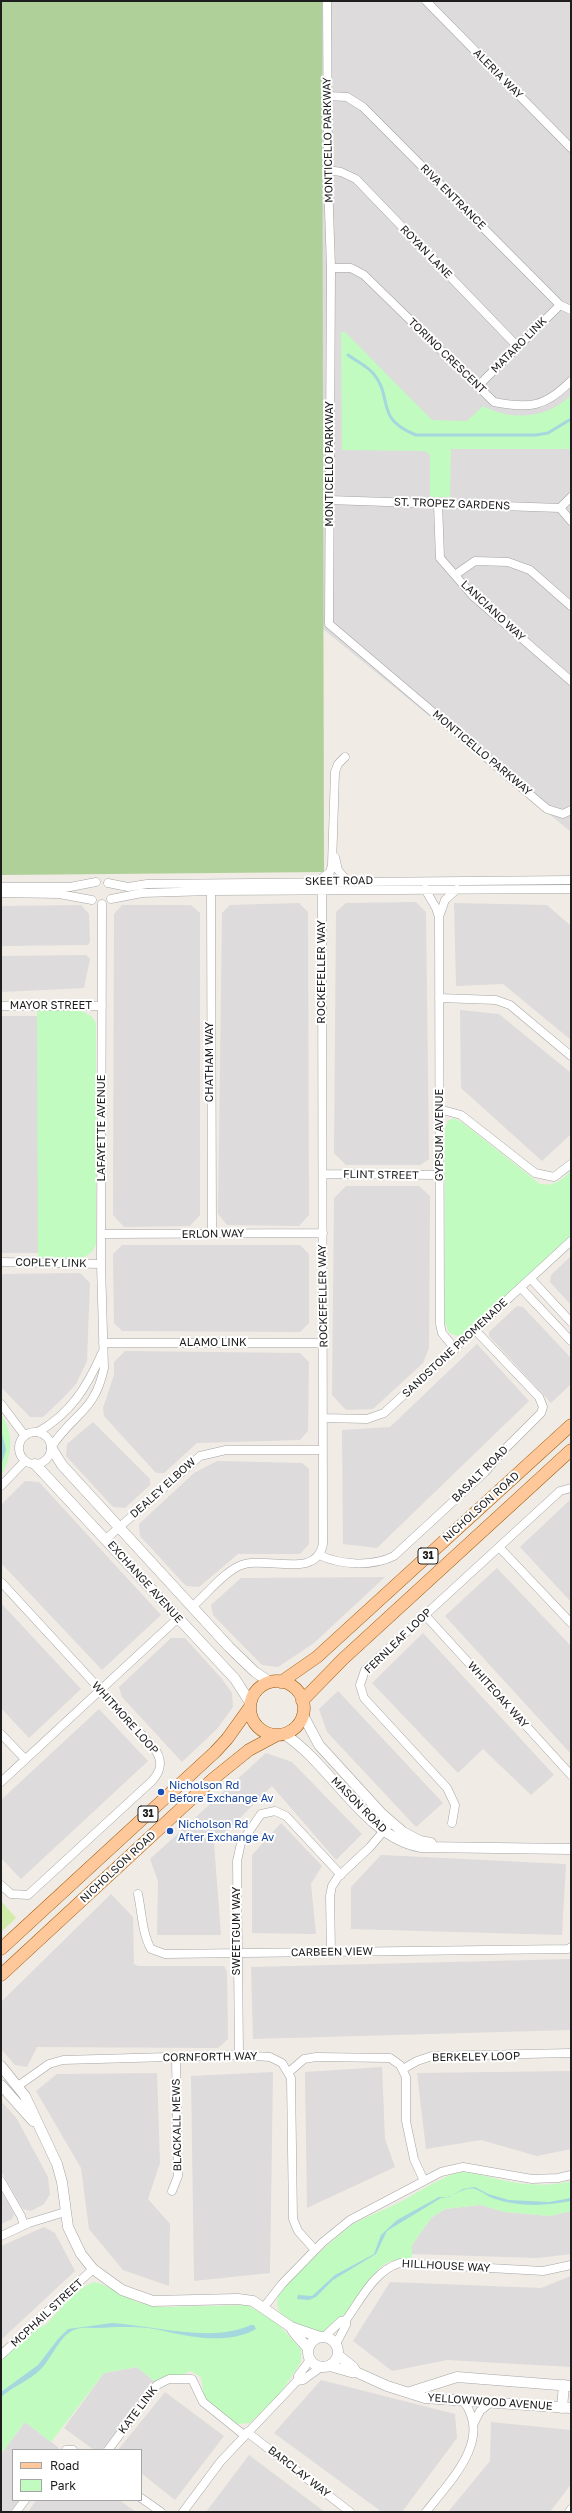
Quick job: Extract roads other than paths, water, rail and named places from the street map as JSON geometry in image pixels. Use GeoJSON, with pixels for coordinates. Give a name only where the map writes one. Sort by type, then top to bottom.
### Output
{"type":"FeatureCollection","features":[{"type":"Feature","properties":{"kind":"main road","name":"NICHOLSON ROAD"},"geometry":{"type":"LineString","coordinates":[[1,1949],[227,1739],[250,1705],[259,1688],[276,1682],[316,1657],[571,1425]]}},
{"type":"Feature","properties":{"kind":"main road","name":"NICHOLSON ROAD"},"geometry":{"type":"LineString","coordinates":[[302,1701],[342,1659],[571,1450]]}},
{"type":"Feature","properties":{"kind":"main road"},"geometry":{"type":"LineString","coordinates":[[276,1682],[295,1688],[302,1701],[303,1715]]}},
{"type":"Feature","properties":{"kind":"main road"},"geometry":{"type":"LineString","coordinates":[[250,1705],[251,1714],[259,1728],[280,1735]]}},
{"type":"Feature","properties":{"kind":"main road","name":"NICHOLSON ROAD"},"geometry":{"type":"LineString","coordinates":[[1,1974],[213,1779],[248,1750],[296,1727],[303,1715]]}},
{"type":"Feature","properties":{"kind":"street","name":"MONTICELLO PARKWAY"},"geometry":{"type":"LineString","coordinates":[[327,1],[328,170],[331,268],[329,624],[547,809],[567,812]]}},
{"type":"Feature","properties":{"kind":"street","name":"ALERIA WAY"},"geometry":{"type":"LineString","coordinates":[[426,1],[571,148]]}},
{"type":"Feature","properties":{"kind":"street","name":"RIVA ENTRANCE"},"geometry":{"type":"LineString","coordinates":[[328,96],[347,97],[363,107],[560,305],[571,310]]}},
{"type":"Feature","properties":{"kind":"street","name":"ROYAN LANE"},"geometry":{"type":"LineString","coordinates":[[328,170],[341,172],[356,180],[518,347]]}},
{"type":"Feature","properties":{"kind":"street","name":"TORINO CRESCENT"},"geometry":{"type":"LineString","coordinates":[[331,268],[351,268],[364,275],[494,402],[523,406],[547,402],[571,381]]}},
{"type":"Feature","properties":{"kind":"street","name":"MATARO LINK"},"geometry":{"type":"LineString","coordinates":[[478,386],[560,305]]}},
{"type":"Feature","properties":{"kind":"street"},"geometry":{"type":"LineString","coordinates":[[571,497],[560,508],[571,521]]}},
{"type":"Feature","properties":{"kind":"street","name":"ST. TROPEZ GARDENS"},"geometry":{"type":"LineString","coordinates":[[329,500],[560,508]]}},
{"type":"Feature","properties":{"kind":"street","name":"LANCIANO WAY"},"geometry":{"type":"LineString","coordinates":[[438,504],[440,558],[473,596],[571,681]]}},
{"type":"Feature","properties":{"kind":"street"},"geometry":{"type":"LineString","coordinates":[[455,575],[475,561],[508,562],[530,570],[571,606]]}},
{"type":"Feature","properties":{"kind":"street"},"geometry":{"type":"LineString","coordinates":[[318,881],[330,872],[333,846],[335,772],[338,764],[345,757]]}},
{"type":"Feature","properties":{"kind":"street"},"geometry":{"type":"LineString","coordinates":[[333,846],[336,863],[347,881]]}},
{"type":"Feature","properties":{"kind":"street","name":"SKEET ROAD"},"geometry":{"type":"LineString","coordinates":[[108,883],[128,887],[147,884],[318,881],[571,880]]}},
{"type":"Feature","properties":{"kind":"street"},"geometry":{"type":"LineString","coordinates":[[92,900],[90,891],[96,882]]}},
{"type":"Feature","properties":{"kind":"street"},"geometry":{"type":"LineString","coordinates":[[1,887],[70,887],[96,882],[108,883],[113,890],[111,899],[102,904],[92,900],[59,894],[1,894]]}},
{"type":"Feature","properties":{"kind":"street","name":"GYPSUM AVENUE"},"geometry":{"type":"LineString","coordinates":[[425,889],[436,908],[439,917],[440,1324],[442,1333],[455,1349]]}},
{"type":"Feature","properties":{"kind":"street","name":"GYPSUM AVENUE"},"geometry":{"type":"LineString","coordinates":[[439,917],[445,900],[457,889]]}},
{"type":"Feature","properties":{"kind":"street"},"geometry":{"type":"LineString","coordinates":[[568,889],[571,897]]}},
{"type":"Feature","properties":{"kind":"street","name":"SKEET ROAD"},"geometry":{"type":"LineString","coordinates":[[111,899],[142,893],[210,891],[568,889]]}},
{"type":"Feature","properties":{"kind":"street","name":"CHATHAM WAY"},"geometry":{"type":"LineString","coordinates":[[210,891],[212,1233]]}},
{"type":"Feature","properties":{"kind":"street","name":"ROCKEFELLER WAY"},"geometry":{"type":"LineString","coordinates":[[319,1555],[323,1541],[324,1343],[322,891]]}},
{"type":"Feature","properties":{"kind":"street","name":"LAFAYETTE AVENUE"},"geometry":{"type":"LineString","coordinates":[[52,1448],[94,1399],[104,1368],[102,1353],[101,1264],[103,1234],[102,904]]}},
{"type":"Feature","properties":{"kind":"street"},"geometry":{"type":"LineString","coordinates":[[439,998],[496,1000],[510,1006],[571,1056]]}},
{"type":"Feature","properties":{"kind":"street","name":"MAYOR STREET"},"geometry":{"type":"LineString","coordinates":[[1,1006],[102,1006]]}},
{"type":"Feature","properties":{"kind":"street"},"geometry":{"type":"LineString","coordinates":[[439,1109],[461,1115],[535,1173],[554,1177],[571,1164]]}},
{"type":"Feature","properties":{"kind":"street","name":"FLINT STREET"},"geometry":{"type":"LineString","coordinates":[[323,1174],[440,1175]]}},
{"type":"Feature","properties":{"kind":"street","name":"ERLON WAY"},"geometry":{"type":"LineString","coordinates":[[103,1234],[323,1233]]}},
{"type":"Feature","properties":{"kind":"street","name":"SANDSTONE PROMENADE"},"geometry":{"type":"LineString","coordinates":[[323,1418],[367,1419],[384,1413],[571,1241]]}},
{"type":"Feature","properties":{"kind":"street","name":"COPLEY LINK"},"geometry":{"type":"LineString","coordinates":[[1,1262],[101,1264]]}},
{"type":"Feature","properties":{"kind":"street"},"geometry":{"type":"LineString","coordinates":[[530,1279],[571,1322]]}},
{"type":"Feature","properties":{"kind":"street"},"geometry":{"type":"LineString","coordinates":[[521,1288],[571,1341]]}},
{"type":"Feature","properties":{"kind":"street","name":"BASALT ROAD"},"geometry":{"type":"LineString","coordinates":[[319,1555],[340,1562],[379,1562],[394,1556],[485,1472],[502,1452],[539,1416],[543,1407],[539,1398],[475,1330]]}},
{"type":"Feature","properties":{"kind":"street","name":"ALAMO LINK"},"geometry":{"type":"LineString","coordinates":[[103,1343],[324,1343]]}},
{"type":"Feature","properties":{"kind":"street","name":"LAFAYETTE AVENUE"},"geometry":{"type":"LineString","coordinates":[[38,1432],[51,1423],[82,1393],[102,1353]]}},
{"type":"Feature","properties":{"kind":"street"},"geometry":{"type":"LineString","coordinates":[[1,1404],[25,1436]]}},
{"type":"Feature","properties":{"kind":"street"},"geometry":{"type":"LineString","coordinates":[[38,1432],[48,1437],[52,1448],[46,1460],[35,1464],[25,1461],[21,1456],[19,1447],[25,1436],[38,1432]]}},
{"type":"Feature","properties":{"kind":"street","name":"EXCHANGE AVENUE"},"geometry":{"type":"LineString","coordinates":[[52,1448],[62,1464],[242,1661],[276,1682]]}},
{"type":"Feature","properties":{"kind":"street","name":"DEALEY ELBOW"},"geometry":{"type":"LineString","coordinates":[[106,1539],[200,1456],[226,1450],[323,1450]]}},
{"type":"Feature","properties":{"kind":"street"},"geometry":{"type":"LineString","coordinates":[[1,1486],[25,1461]]}},
{"type":"Feature","properties":{"kind":"street","name":"EXCHANGE AVENUE"},"geometry":{"type":"LineString","coordinates":[[35,1464],[106,1539],[177,1619],[235,1679],[250,1705]]}},
{"type":"Feature","properties":{"kind":"street","name":"FERNLEAF LOOP"},"geometry":{"type":"LineString","coordinates":[[452,1823],[454,1805],[447,1788],[364,1698],[360,1685],[365,1670],[560,1491],[571,1488]]}},
{"type":"Feature","properties":{"kind":"street"},"geometry":{"type":"LineString","coordinates":[[499,1547],[571,1624]]}},
{"type":"Feature","properties":{"kind":"street"},"geometry":{"type":"LineString","coordinates":[[193,1606],[240,1565],[261,1562],[307,1564],[319,1555]]}},
{"type":"Feature","properties":{"kind":"street","name":"WHITMORE LOOP"},"geometry":{"type":"LineString","coordinates":[[1,1582],[157,1752],[160,1759],[159,1773],[28,1895],[18,1896],[11,1894],[1,1885]]}},
{"type":"Feature","properties":{"kind":"street","name":"WHITEOAK WAY"},"geometry":{"type":"LineString","coordinates":[[425,1615],[571,1775]]}},
{"type":"Feature","properties":{"kind":"street"},"geometry":{"type":"LineString","coordinates":[[1,1782],[177,1619]]}},
{"type":"Feature","properties":{"kind":"street","name":"MASON ROAD"},"geometry":{"type":"LineString","coordinates":[[303,1715],[319,1745],[391,1822],[403,1832],[420,1841],[448,1847]]}},
{"type":"Feature","properties":{"kind":"street"},"geometry":{"type":"LineString","coordinates":[[1,1734],[25,1759]]}},
{"type":"Feature","properties":{"kind":"street","name":"MASON ROAD"},"geometry":{"type":"LineString","coordinates":[[280,1735],[310,1754],[383,1831],[408,1845],[571,1849]]}},
{"type":"Feature","properties":{"kind":"street","name":"SWEETGUM WAY"},"geometry":{"type":"LineString","coordinates":[[239,2055],[237,1953],[238,1852],[241,1843],[261,1814],[275,1811],[286,1816],[341,1875]]}},
{"type":"Feature","properties":{"kind":"street"},"geometry":{"type":"LineString","coordinates":[[331,1952],[330,1896],[332,1886],[341,1875],[370,1848],[391,1822]]}},
{"type":"Feature","properties":{"kind":"street","name":"CARBEEN VIEW"},"geometry":{"type":"LineString","coordinates":[[138,1894],[144,1921],[144,1936],[151,1949],[166,1954],[568,1949],[571,1947]]}},
{"type":"Feature","properties":{"kind":"street","name":"BERKELEY LOOP"},"geometry":{"type":"LineString","coordinates":[[403,2069],[417,2061],[432,2056],[571,2053]]}},
{"type":"Feature","properties":{"kind":"street","name":"CORNFORTH WAY"},"geometry":{"type":"LineString","coordinates":[[18,2086],[49,2064],[63,2060],[239,2055],[270,2057],[282,2063],[289,2072]]}},
{"type":"Feature","properties":{"kind":"street","name":"BLACKALL MEWS"},"geometry":{"type":"LineString","coordinates":[[172,2191],[178,2176],[176,2057]]}},
{"type":"Feature","properties":{"kind":"street"},"geometry":{"type":"LineString","coordinates":[[315,2250],[298,2231],[293,2219],[291,2078],[289,2072],[304,2060],[316,2057],[390,2058],[403,2069],[406,2077],[406,2121],[414,2159],[424,2181]]}},
{"type":"Feature","properties":{"kind":"street"},"geometry":{"type":"LineString","coordinates":[[1,2066],[18,2086],[58,2164],[62,2182],[65,2212],[72,2238],[93,2270],[122,2290],[153,2301],[245,2299],[264,2307],[291,2327],[322,2337],[336,2344],[338,2355],[326,2367],[303,2380],[297,2381]]}},
{"type":"Feature","properties":{"kind":"street"},"geometry":{"type":"LineString","coordinates":[[1,2085],[40,2130]]}},
{"type":"Feature","properties":{"kind":"street"},"geometry":{"type":"LineString","coordinates":[[264,2307],[282,2284],[315,2250],[350,2220],[441,2172],[463,2167],[532,2179],[558,2178],[571,2175]]}},
{"type":"Feature","properties":{"kind":"street"},"geometry":{"type":"LineString","coordinates":[[1,2181],[21,2216],[24,2225]]}},
{"type":"Feature","properties":{"kind":"street"},"geometry":{"type":"LineString","coordinates":[[1,2236],[24,2225],[65,2212]]}},
{"type":"Feature","properties":{"kind":"street","name":"HILLHOUSE WAY"},"geometry":{"type":"LineString","coordinates":[[336,2344],[346,2325],[346,2320],[381,2273],[389,2266],[400,2263],[543,2271],[571,2265]]}},
{"type":"Feature","properties":{"kind":"street","name":"MCPHAIL STREET"},"geometry":{"type":"LineString","coordinates":[[1,2355],[93,2270]]}},
{"type":"Feature","properties":{"kind":"street","name":"HILLHOUSE WAY"},"geometry":{"type":"LineString","coordinates":[[322,2337],[341,2321],[346,2320]]}},
{"type":"Feature","properties":{"kind":"street"},"geometry":{"type":"LineString","coordinates":[[182,2512],[221,2460],[297,2381],[298,2376],[310,2360],[308,2349],[302,2340],[293,2332],[291,2327]]}},
{"type":"Feature","properties":{"kind":"street"},"geometry":{"type":"LineString","coordinates":[[308,2349],[313,2341],[322,2337]]}},
{"type":"Feature","properties":{"kind":"street","name":"YELLOWWOOD AVENUE"},"geometry":{"type":"LineString","coordinates":[[338,2355],[354,2367],[356,2372]]}},
{"type":"Feature","properties":{"kind":"street"},"geometry":{"type":"LineString","coordinates":[[310,2360],[326,2367]]}},
{"type":"Feature","properties":{"kind":"street","name":"YELLOWWOOD AVENUE"},"geometry":{"type":"LineString","coordinates":[[326,2367],[356,2372],[387,2386],[410,2392],[424,2398],[567,2408]]}},
{"type":"Feature","properties":{"kind":"street","name":"YELLOWWOOD AVENUE"},"geometry":{"type":"LineString","coordinates":[[410,2392],[457,2377],[568,2386]]}},
{"type":"Feature","properties":{"kind":"street","name":"KATE LINK"},"geometry":{"type":"LineString","coordinates":[[109,2449],[157,2384],[169,2379],[192,2379],[203,2402],[246,2434]]}},
{"type":"Feature","properties":{"kind":"street"},"geometry":{"type":"LineString","coordinates":[[567,2408],[568,2386]]}},
{"type":"Feature","properties":{"kind":"street"},"geometry":{"type":"LineString","coordinates":[[464,2402],[471,2412],[474,2423]]}},
{"type":"Feature","properties":{"kind":"street"},"geometry":{"type":"LineString","coordinates":[[426,2512],[468,2455],[474,2423],[480,2411],[490,2403]]}},
{"type":"Feature","properties":{"kind":"street","name":"BARCLAY WAY"},"geometry":{"type":"LineString","coordinates":[[246,2434],[350,2512]]}},
{"type":"Feature","properties":{"kind":"street"},"geometry":{"type":"LineString","coordinates":[[142,2499],[161,2512]]}},
{"type":"Feature","properties":{"kind":"street"},"geometry":{"type":"LineString","coordinates":[[16,2512],[24,2501]]}},
{"type":"Feature","properties":{"kind":"water"},"geometry":{"type":"Polygon","coordinates":[[[1,1429],[6,1450],[1,1466],[1,1429]]]}},
{"type":"Feature","properties":{"kind":"water"},"geometry":{"type":"Polygon","coordinates":[[[475,2187],[488,2194],[509,2200],[549,2202],[571,2198],[571,2201],[543,2205],[504,2202],[475,2189],[466,2189],[453,2195],[463,2189],[475,2187]]]}},
{"type":"Feature","properties":{"kind":"water"},"geometry":{"type":"Polygon","coordinates":[[[439,2197],[447,2197],[441,2198],[387,2231],[376,2254],[333,2280],[316,2297],[309,2300],[297,2299],[298,2295],[312,2296],[335,2275],[374,2254],[381,2235],[397,2220],[439,2197]]]}},
{"type":"Feature","properties":{"kind":"water"},"geometry":{"type":"Polygon","coordinates":[[[112,2323],[201,2333],[219,2333],[236,2330],[251,2325],[254,2325],[256,2329],[232,2337],[206,2338],[141,2327],[76,2329],[65,2336],[41,2369],[1,2397],[1,2392],[38,2365],[58,2339],[68,2329],[112,2323]]]}},
{"type":"Feature","properties":{"kind":"waterway"},"geometry":{"type":"LineString","coordinates":[[348,355],[373,373],[383,391],[389,415],[403,429],[416,435],[536,435],[548,433],[571,419]]}},
{"type":"Feature","properties":{"kind":"place","name":"Nicholson Rd Before Exchange Av"},"geometry":{"type":"Point","coordinates":[161,1792]}},
{"type":"Feature","properties":{"kind":"place","name":"Nicholson Rd After Exchange Av"},"geometry":{"type":"Point","coordinates":[170,1831]}}]}
